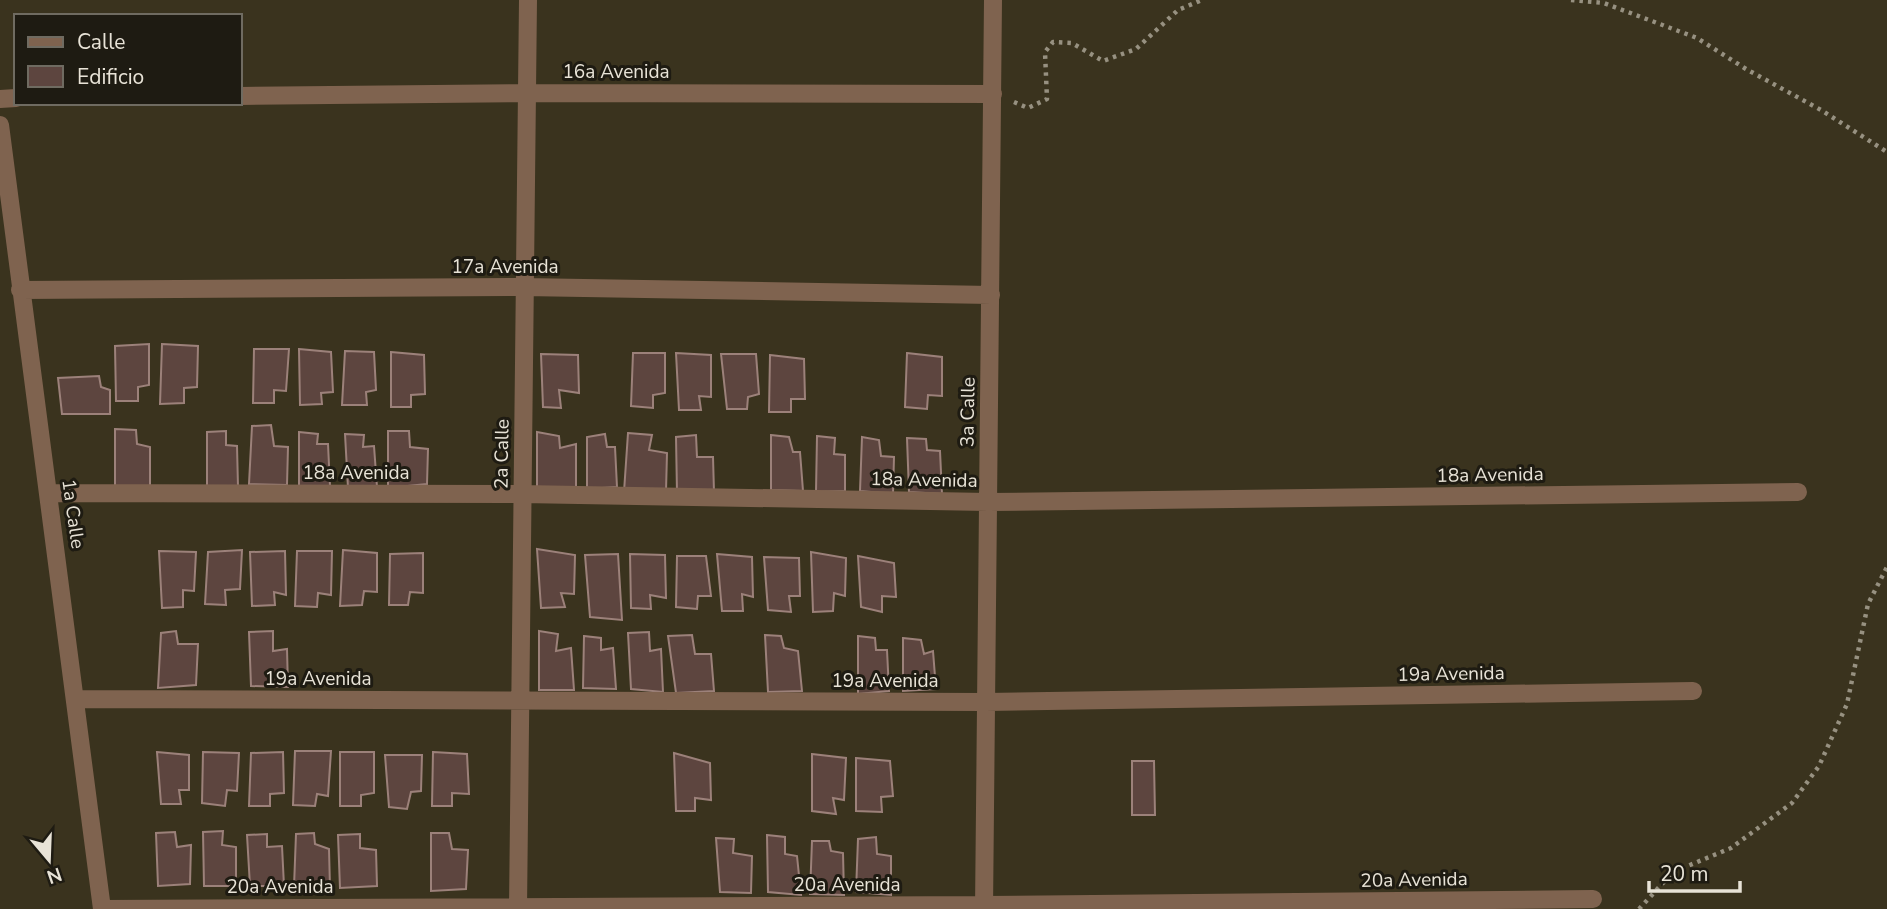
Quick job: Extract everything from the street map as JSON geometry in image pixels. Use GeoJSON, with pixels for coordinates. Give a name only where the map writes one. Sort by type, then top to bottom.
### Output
{"type":"FeatureCollection","features":[{"type":"Feature","properties":{"kind":"street","name":"2a Calle"},"geometry":{"type":"LineString","coordinates":[[518,908],[528,0]]}},
{"type":"Feature","properties":{"kind":"street","name":"3a Calle"},"geometry":{"type":"LineString","coordinates":[[984,907],[993,0]]}},
{"type":"Feature","properties":{"kind":"street","name":"16a Avenida"},"geometry":{"type":"LineString","coordinates":[[242,96],[527,93],[993,94]]}},
{"type":"Feature","properties":{"kind":"street","name":"1a Calle"},"geometry":{"type":"LineString","coordinates":[[0,125],[102,909]]}},
{"type":"Feature","properties":{"kind":"street","name":"17a Avenida"},"geometry":{"type":"LineString","coordinates":[[20,290],[524,287],[991,295]]}},
{"type":"Feature","properties":{"kind":"street","name":"18a Avenida"},"geometry":{"type":"LineString","coordinates":[[49,493],[522,494],[988,502],[1798,492]]}},
{"type":"Feature","properties":{"kind":"street","name":"19a Avenida"},"geometry":{"type":"LineString","coordinates":[[76,699],[986,702],[1693,691]]}},
{"type":"Feature","properties":{"kind":"street","name":"20a Avenida"},"geometry":{"type":"LineString","coordinates":[[102,909],[984,907],[1593,899]]}},
{"type":"Feature","properties":{"kind":"path"},"geometry":{"type":"LineString","coordinates":[[993,94],[1028,108],[1047,99],[1045,52],[1054,42],[1072,43],[1103,61],[1136,49],[1178,10],[1202,0]]}},
{"type":"Feature","properties":{"kind":"path"},"geometry":{"type":"LineString","coordinates":[[1571,0],[1604,3],[1697,38],[1887,152]]}},
{"type":"Feature","properties":{"kind":"path"},"geometry":{"type":"LineString","coordinates":[[1639,909],[1673,872],[1731,848],[1792,803],[1819,766],[1847,704],[1868,604],[1887,567]]}},
{"type":"Feature","properties":{"kind":"building"},"geometry":{"type":"Polygon","coordinates":[[[149,344],[149,385],[138,387],[138,401],[116,401],[115,346],[149,344]]]}},
{"type":"Feature","properties":{"kind":"building"},"geometry":{"type":"Polygon","coordinates":[[[162,344],[198,346],[197,387],[184,388],[184,403],[160,404],[162,344]]]}},
{"type":"Feature","properties":{"kind":"building"},"geometry":{"type":"Polygon","coordinates":[[[254,349],[289,349],[286,391],[274,390],[274,403],[253,403],[254,349]]]}},
{"type":"Feature","properties":{"kind":"building"},"geometry":{"type":"Polygon","coordinates":[[[299,349],[331,352],[333,392],[321,393],[322,404],[300,405],[299,349]]]}},
{"type":"Feature","properties":{"kind":"building"},"geometry":{"type":"Polygon","coordinates":[[[345,351],[374,352],[376,390],[366,392],[367,405],[342,405],[345,351]]]}},
{"type":"Feature","properties":{"kind":"building"},"geometry":{"type":"Polygon","coordinates":[[[391,352],[424,355],[425,394],[411,395],[411,407],[391,407],[391,352]]]}},
{"type":"Feature","properties":{"kind":"building"},"geometry":{"type":"Polygon","coordinates":[[[633,353],[665,353],[665,393],[653,395],[653,408],[631,406],[633,353]]]}},
{"type":"Feature","properties":{"kind":"building"},"geometry":{"type":"Polygon","coordinates":[[[676,353],[711,355],[711,397],[699,396],[701,410],[679,410],[676,353]]]}},
{"type":"Feature","properties":{"kind":"building"},"geometry":{"type":"Polygon","coordinates":[[[907,353],[942,357],[942,396],[928,395],[927,409],[905,407],[907,353]]]}},
{"type":"Feature","properties":{"kind":"building"},"geometry":{"type":"Polygon","coordinates":[[[541,354],[578,355],[579,393],[559,390],[561,408],[543,407],[541,354]]]}},
{"type":"Feature","properties":{"kind":"building"},"geometry":{"type":"Polygon","coordinates":[[[721,354],[756,354],[759,394],[748,397],[747,409],[727,409],[721,354]]]}},
{"type":"Feature","properties":{"kind":"building"},"geometry":{"type":"Polygon","coordinates":[[[770,355],[804,359],[805,399],[791,399],[791,412],[769,412],[770,355]]]}},
{"type":"Feature","properties":{"kind":"building"},"geometry":{"type":"Polygon","coordinates":[[[99,376],[101,387],[110,390],[110,414],[62,414],[58,378],[99,376]]]}},
{"type":"Feature","properties":{"kind":"building"},"geometry":{"type":"Polygon","coordinates":[[[271,425],[274,446],[288,447],[287,485],[249,484],[252,426],[271,425]]]}},
{"type":"Feature","properties":{"kind":"building"},"geometry":{"type":"Polygon","coordinates":[[[115,429],[136,430],[137,444],[150,447],[150,489],[115,490],[115,429]]]}},
{"type":"Feature","properties":{"kind":"building"},"geometry":{"type":"Polygon","coordinates":[[[226,431],[226,445],[237,446],[238,487],[207,487],[207,432],[226,431]]]}},
{"type":"Feature","properties":{"kind":"building"},"geometry":{"type":"Polygon","coordinates":[[[388,431],[409,431],[410,447],[428,449],[427,484],[388,488],[388,431]]]}},
{"type":"Feature","properties":{"kind":"building"},"geometry":{"type":"Polygon","coordinates":[[[299,432],[318,434],[317,444],[328,444],[330,486],[299,488],[299,432]]]}},
{"type":"Feature","properties":{"kind":"building"},"geometry":{"type":"Polygon","coordinates":[[[537,432],[559,436],[560,448],[576,444],[576,490],[537,488],[537,432]]]}},
{"type":"Feature","properties":{"kind":"building"},"geometry":{"type":"Polygon","coordinates":[[[628,433],[652,435],[649,450],[667,453],[666,491],[624,492],[628,433]]]}},
{"type":"Feature","properties":{"kind":"building"},"geometry":{"type":"Polygon","coordinates":[[[345,434],[364,435],[363,447],[374,446],[377,487],[348,488],[345,434]]]}},
{"type":"Feature","properties":{"kind":"building"},"geometry":{"type":"Polygon","coordinates":[[[605,434],[607,447],[615,447],[617,487],[587,489],[587,437],[605,434]]]}},
{"type":"Feature","properties":{"kind":"building"},"geometry":{"type":"Polygon","coordinates":[[[696,435],[697,457],[713,457],[714,492],[677,493],[676,437],[696,435]]]}},
{"type":"Feature","properties":{"kind":"building"},"geometry":{"type":"Polygon","coordinates":[[[771,435],[789,437],[793,452],[800,452],[803,491],[771,490],[771,435]]]}},
{"type":"Feature","properties":{"kind":"building"},"geometry":{"type":"Polygon","coordinates":[[[817,436],[835,438],[834,454],[845,455],[845,491],[816,492],[817,436]]]}},
{"type":"Feature","properties":{"kind":"building"},"geometry":{"type":"Polygon","coordinates":[[[862,437],[879,440],[881,456],[894,457],[893,494],[860,491],[862,437]]]}},
{"type":"Feature","properties":{"kind":"building"},"geometry":{"type":"Polygon","coordinates":[[[907,438],[926,439],[927,450],[940,451],[942,494],[909,492],[907,438]]]}},
{"type":"Feature","properties":{"kind":"building"},"geometry":{"type":"Polygon","coordinates":[[[537,549],[575,555],[574,594],[561,593],[565,607],[541,608],[537,549]]]}},
{"type":"Feature","properties":{"kind":"building"},"geometry":{"type":"Polygon","coordinates":[[[242,550],[240,589],[225,590],[226,605],[205,604],[208,552],[242,550]]]}},
{"type":"Feature","properties":{"kind":"building"},"geometry":{"type":"Polygon","coordinates":[[[343,550],[377,553],[377,592],[364,591],[362,605],[340,606],[343,550]]]}},
{"type":"Feature","properties":{"kind":"building"},"geometry":{"type":"Polygon","coordinates":[[[159,551],[196,552],[194,591],[183,590],[183,607],[162,608],[159,551]]]}},
{"type":"Feature","properties":{"kind":"building"},"geometry":{"type":"Polygon","coordinates":[[[285,551],[286,595],[274,592],[275,605],[252,606],[250,552],[285,551]]]}},
{"type":"Feature","properties":{"kind":"building"},"geometry":{"type":"Polygon","coordinates":[[[297,551],[332,551],[331,595],[318,593],[317,607],[295,606],[297,551]]]}},
{"type":"Feature","properties":{"kind":"building"},"geometry":{"type":"Polygon","coordinates":[[[811,552],[846,558],[845,596],[834,593],[833,611],[813,612],[811,552]]]}},
{"type":"Feature","properties":{"kind":"building"},"geometry":{"type":"Polygon","coordinates":[[[423,553],[423,593],[410,592],[408,605],[389,605],[390,554],[423,553]]]}},
{"type":"Feature","properties":{"kind":"building"},"geometry":{"type":"Polygon","coordinates":[[[618,554],[622,620],[590,617],[585,555],[618,554]]]}},
{"type":"Feature","properties":{"kind":"building"},"geometry":{"type":"Polygon","coordinates":[[[630,554],[665,555],[666,598],[650,595],[651,609],[631,608],[630,554]]]}},
{"type":"Feature","properties":{"kind":"building"},"geometry":{"type":"Polygon","coordinates":[[[717,554],[752,557],[753,597],[742,594],[743,611],[722,611],[717,554]]]}},
{"type":"Feature","properties":{"kind":"building"},"geometry":{"type":"Polygon","coordinates":[[[677,556],[706,556],[711,596],[698,596],[697,609],[676,607],[677,556]]]}},
{"type":"Feature","properties":{"kind":"building"},"geometry":{"type":"Polygon","coordinates":[[[858,556],[894,563],[896,597],[882,596],[882,612],[861,607],[858,556]]]}},
{"type":"Feature","properties":{"kind":"building"},"geometry":{"type":"Polygon","coordinates":[[[764,557],[799,558],[800,596],[789,596],[791,612],[768,610],[764,557]]]}},
{"type":"Feature","properties":{"kind":"building"},"geometry":{"type":"Polygon","coordinates":[[[176,631],[178,644],[198,644],[196,685],[158,688],[161,633],[176,631]]]}},
{"type":"Feature","properties":{"kind":"building"},"geometry":{"type":"Polygon","coordinates":[[[273,631],[273,651],[287,649],[288,687],[251,686],[249,632],[273,631]]]}},
{"type":"Feature","properties":{"kind":"building"},"geometry":{"type":"Polygon","coordinates":[[[539,631],[558,634],[556,651],[571,648],[574,690],[539,690],[539,631]]]}},
{"type":"Feature","properties":{"kind":"building"},"geometry":{"type":"Polygon","coordinates":[[[649,632],[650,651],[661,649],[663,692],[631,689],[628,633],[649,632]]]}},
{"type":"Feature","properties":{"kind":"building"},"geometry":{"type":"Polygon","coordinates":[[[692,635],[695,654],[711,654],[714,691],[676,693],[668,636],[692,635]]]}},
{"type":"Feature","properties":{"kind":"building"},"geometry":{"type":"Polygon","coordinates":[[[765,635],[781,636],[784,648],[798,651],[802,691],[768,692],[765,635]]]}},
{"type":"Feature","properties":{"kind":"building"},"geometry":{"type":"Polygon","coordinates":[[[584,636],[601,638],[601,650],[613,648],[616,689],[583,688],[584,636]]]}},
{"type":"Feature","properties":{"kind":"building"},"geometry":{"type":"Polygon","coordinates":[[[858,636],[875,638],[876,650],[887,650],[889,691],[858,694],[858,636]]]}},
{"type":"Feature","properties":{"kind":"building"},"geometry":{"type":"Polygon","coordinates":[[[903,638],[921,640],[924,654],[933,651],[936,689],[903,691],[903,638]]]}},
{"type":"Feature","properties":{"kind":"building"},"geometry":{"type":"Polygon","coordinates":[[[295,751],[331,751],[328,796],[317,794],[315,806],[293,805],[295,751]]]}},
{"type":"Feature","properties":{"kind":"building"},"geometry":{"type":"Polygon","coordinates":[[[157,752],[189,755],[189,790],[179,790],[181,804],[161,804],[157,752]]]}},
{"type":"Feature","properties":{"kind":"building"},"geometry":{"type":"Polygon","coordinates":[[[203,752],[239,753],[237,791],[227,790],[225,806],[202,803],[203,752]]]}},
{"type":"Feature","properties":{"kind":"building"},"geometry":{"type":"Polygon","coordinates":[[[283,752],[284,793],[270,794],[270,806],[249,806],[251,753],[283,752]]]}},
{"type":"Feature","properties":{"kind":"building"},"geometry":{"type":"Polygon","coordinates":[[[340,752],[374,752],[374,793],[361,795],[361,806],[340,806],[340,752]]]}},
{"type":"Feature","properties":{"kind":"building"},"geometry":{"type":"Polygon","coordinates":[[[433,752],[467,754],[469,794],[452,793],[452,806],[432,806],[433,752]]]}},
{"type":"Feature","properties":{"kind":"building"},"geometry":{"type":"Polygon","coordinates":[[[674,753],[710,763],[711,800],[695,798],[695,811],[676,811],[674,753]]]}},
{"type":"Feature","properties":{"kind":"building"},"geometry":{"type":"Polygon","coordinates":[[[812,754],[846,758],[844,800],[833,798],[836,814],[812,811],[812,754]]]}},
{"type":"Feature","properties":{"kind":"building"},"geometry":{"type":"Polygon","coordinates":[[[385,755],[422,755],[421,791],[411,792],[407,809],[389,807],[385,755]]]}},
{"type":"Feature","properties":{"kind":"building"},"geometry":{"type":"Polygon","coordinates":[[[856,758],[890,761],[893,796],[881,797],[882,812],[856,811],[856,758]]]}},
{"type":"Feature","properties":{"kind":"building"},"geometry":{"type":"Polygon","coordinates":[[[1132,761],[1154,761],[1155,815],[1132,815],[1132,761]]]}},
{"type":"Feature","properties":{"kind":"building"},"geometry":{"type":"Polygon","coordinates":[[[223,831],[222,845],[236,847],[236,886],[204,886],[203,832],[223,831]]]}},
{"type":"Feature","properties":{"kind":"building"},"geometry":{"type":"Polygon","coordinates":[[[175,832],[177,847],[191,845],[190,884],[158,886],[156,833],[175,832]]]}},
{"type":"Feature","properties":{"kind":"building"},"geometry":{"type":"Polygon","coordinates":[[[314,833],[315,844],[329,849],[330,888],[294,887],[296,834],[314,833]]]}},
{"type":"Feature","properties":{"kind":"building"},"geometry":{"type":"Polygon","coordinates":[[[431,833],[449,833],[452,849],[468,850],[466,889],[431,891],[431,833]]]}},
{"type":"Feature","properties":{"kind":"building"},"geometry":{"type":"Polygon","coordinates":[[[267,834],[267,847],[282,846],[284,886],[250,886],[247,835],[267,834]]]}},
{"type":"Feature","properties":{"kind":"building"},"geometry":{"type":"Polygon","coordinates":[[[360,834],[360,848],[376,850],[377,886],[340,888],[338,835],[360,834]]]}},
{"type":"Feature","properties":{"kind":"building"},"geometry":{"type":"Polygon","coordinates":[[[767,835],[785,837],[785,854],[797,856],[801,895],[768,892],[767,835]]]}},
{"type":"Feature","properties":{"kind":"building"},"geometry":{"type":"Polygon","coordinates":[[[876,837],[877,854],[891,856],[891,895],[856,892],[858,839],[876,837]]]}},
{"type":"Feature","properties":{"kind":"building"},"geometry":{"type":"Polygon","coordinates":[[[716,838],[734,839],[733,853],[752,856],[751,893],[720,892],[716,838]]]}},
{"type":"Feature","properties":{"kind":"building"},"geometry":{"type":"Polygon","coordinates":[[[812,841],[829,841],[831,851],[843,853],[844,895],[810,894],[812,841]]]}}]}
